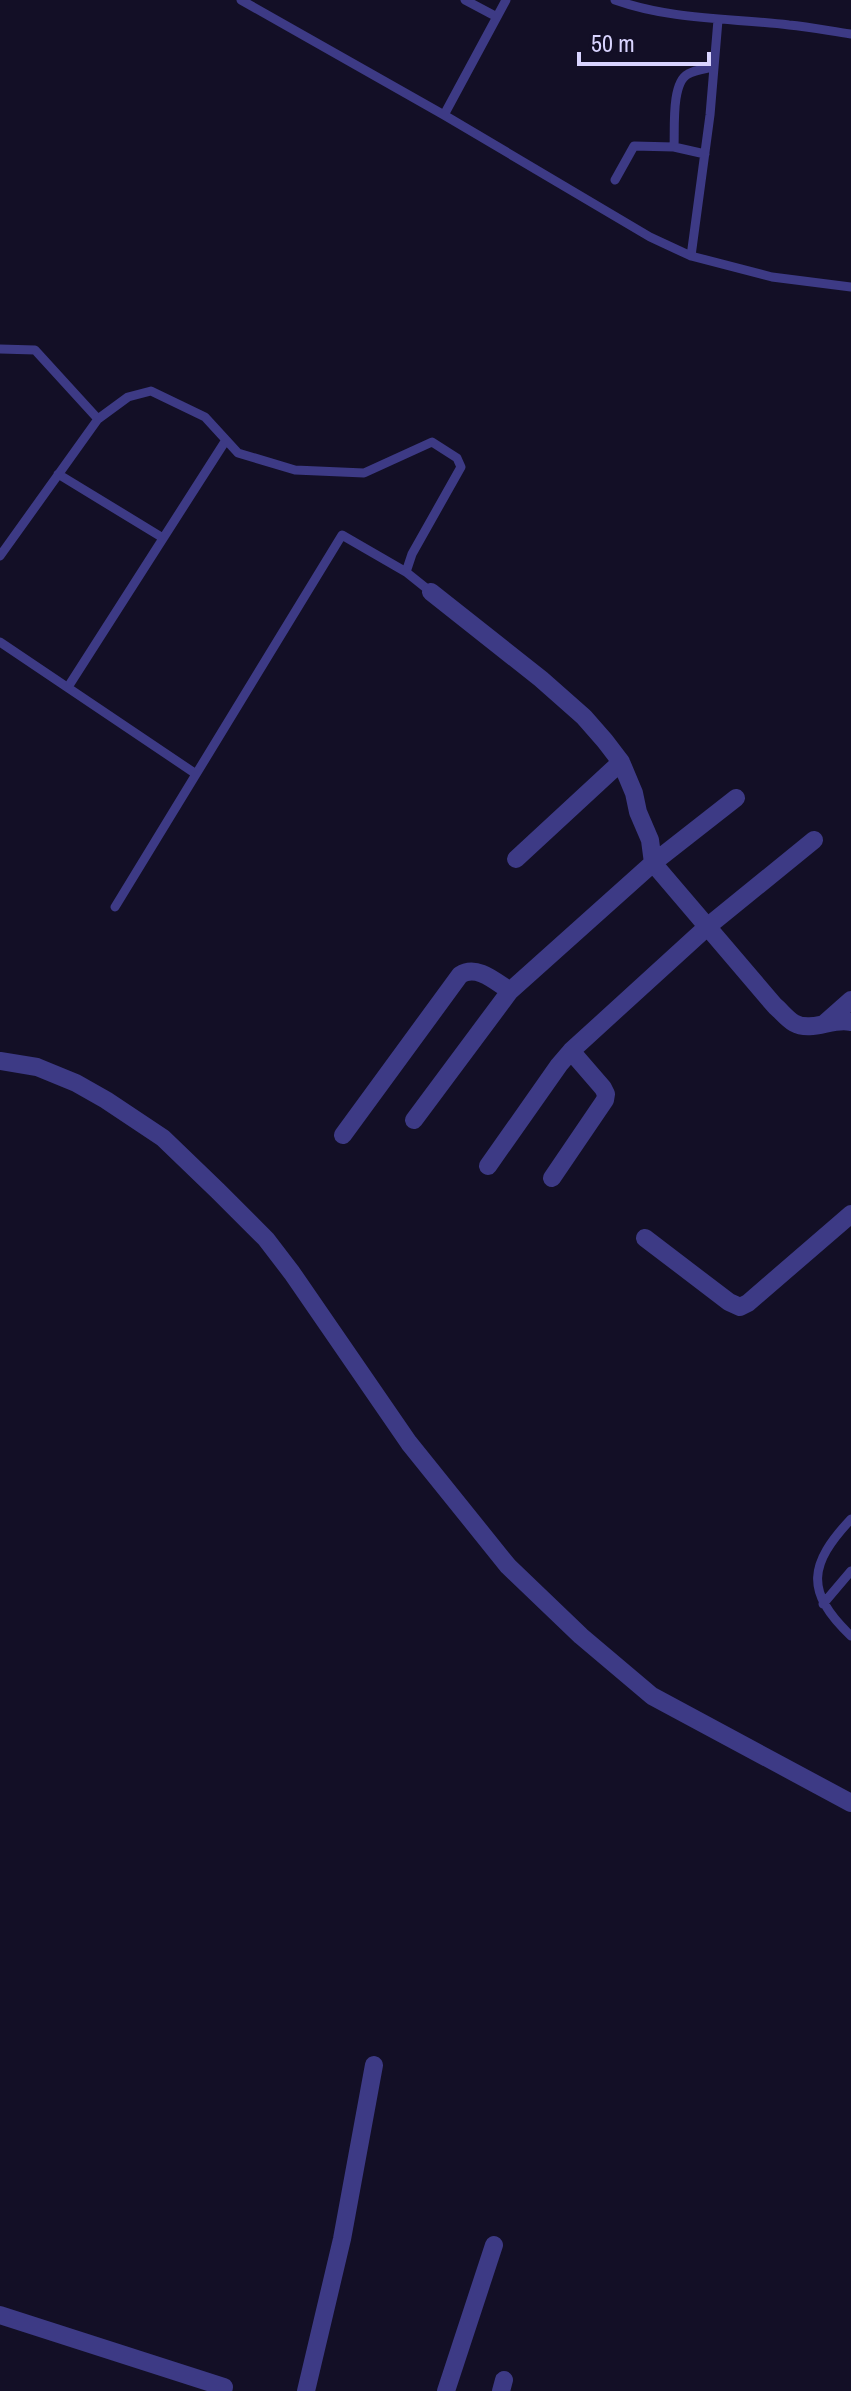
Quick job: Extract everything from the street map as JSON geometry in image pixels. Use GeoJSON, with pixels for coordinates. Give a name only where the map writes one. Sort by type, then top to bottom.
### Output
{"type":"FeatureCollection","features":[{"type":"Feature","properties":{"kind":"street"},"geometry":{"type":"LineString","coordinates":[[431,592],[584,717],[621,762],[650,840],[653,863],[775,1006],[802,1026],[842,1020],[851,1022]]}},
{"type":"Feature","properties":{"kind":"street"},"geometry":{"type":"LineString","coordinates":[[516,859],[621,762]]}},
{"type":"Feature","properties":{"kind":"street"},"geometry":{"type":"LineString","coordinates":[[414,1120],[510,991],[653,863],[736,798]]}},
{"type":"Feature","properties":{"kind":"street"},"geometry":{"type":"LineString","coordinates":[[488,1166],[571,1051],[707,927],[814,840]]}},
{"type":"Feature","properties":{"kind":"street"},"geometry":{"type":"LineString","coordinates":[[343,1135],[460,975],[469,971],[481,973],[510,991]]}},
{"type":"Feature","properties":{"kind":"street"},"geometry":{"type":"LineString","coordinates":[[825,1023],[851,1000]]}},
{"type":"Feature","properties":{"kind":"street"},"geometry":{"type":"LineString","coordinates":[[552,1178],[605,1100],[603,1088],[571,1051]]}},
{"type":"Feature","properties":{"kind":"street"},"geometry":{"type":"LineString","coordinates":[[0,1061],[37,1067],[106,1100],[163,1138],[218,1191],[266,1239],[409,1443],[508,1566],[581,1636],[652,1696],[851,1803]]}},
{"type":"Feature","properties":{"kind":"street"},"geometry":{"type":"LineString","coordinates":[[645,1238],[729,1302],[740,1307],[851,1214]]}},
{"type":"Feature","properties":{"kind":"street"},"geometry":{"type":"LineString","coordinates":[[306,2391],[342,2239],[374,2065]]}},
{"type":"Feature","properties":{"kind":"street"},"geometry":{"type":"LineString","coordinates":[[446,2391],[494,2245]]}},
{"type":"Feature","properties":{"kind":"street"},"geometry":{"type":"LineString","coordinates":[[0,2315],[223,2389],[244,2391]]}},
{"type":"Feature","properties":{"kind":"lane"},"geometry":{"type":"LineString","coordinates":[[241,0],[650,237],[691,256],[772,277],[851,287]]}},
{"type":"Feature","properties":{"kind":"lane"},"geometry":{"type":"LineString","coordinates":[[465,0],[497,17]]}},
{"type":"Feature","properties":{"kind":"lane"},"geometry":{"type":"LineString","coordinates":[[444,115],[506,0]]}},
{"type":"Feature","properties":{"kind":"lane"},"geometry":{"type":"LineString","coordinates":[[615,0],[718,20],[788,24],[851,34]]}},
{"type":"Feature","properties":{"kind":"lane"},"geometry":{"type":"LineString","coordinates":[[691,256],[718,20]]}},
{"type":"Feature","properties":{"kind":"lane"},"geometry":{"type":"LineString","coordinates":[[674,147],[676,93],[683,78],[689,73],[713,67]]}},
{"type":"Feature","properties":{"kind":"lane"},"geometry":{"type":"LineString","coordinates":[[615,180],[634,146],[674,147],[705,154]]}},
{"type":"Feature","properties":{"kind":"lane"},"geometry":{"type":"LineString","coordinates":[[0,349],[35,350],[98,419]]}},
{"type":"Feature","properties":{"kind":"lane"},"geometry":{"type":"LineString","coordinates":[[0,556],[98,419],[128,397],[151,391],[205,417],[238,453],[295,470],[364,473],[432,442],[457,458],[461,467],[412,554],[406,572]]}},
{"type":"Feature","properties":{"kind":"lane"},"geometry":{"type":"LineString","coordinates":[[68,687],[226,440]]}},
{"type":"Feature","properties":{"kind":"lane"},"geometry":{"type":"LineString","coordinates":[[58,474],[163,538]]}},
{"type":"Feature","properties":{"kind":"lane"},"geometry":{"type":"LineString","coordinates":[[115,907],[342,535],[406,572],[431,592]]}},
{"type":"Feature","properties":{"kind":"lane"},"geometry":{"type":"LineString","coordinates":[[0,642],[196,774]]}},
{"type":"Feature","properties":{"kind":"lane"},"geometry":{"type":"LineString","coordinates":[[851,1519],[834,1537],[820,1561],[817,1584],[823,1604],[851,1636]]}},
{"type":"Feature","properties":{"kind":"lane"},"geometry":{"type":"LineString","coordinates":[[823,1604],[851,1571]]}}]}
